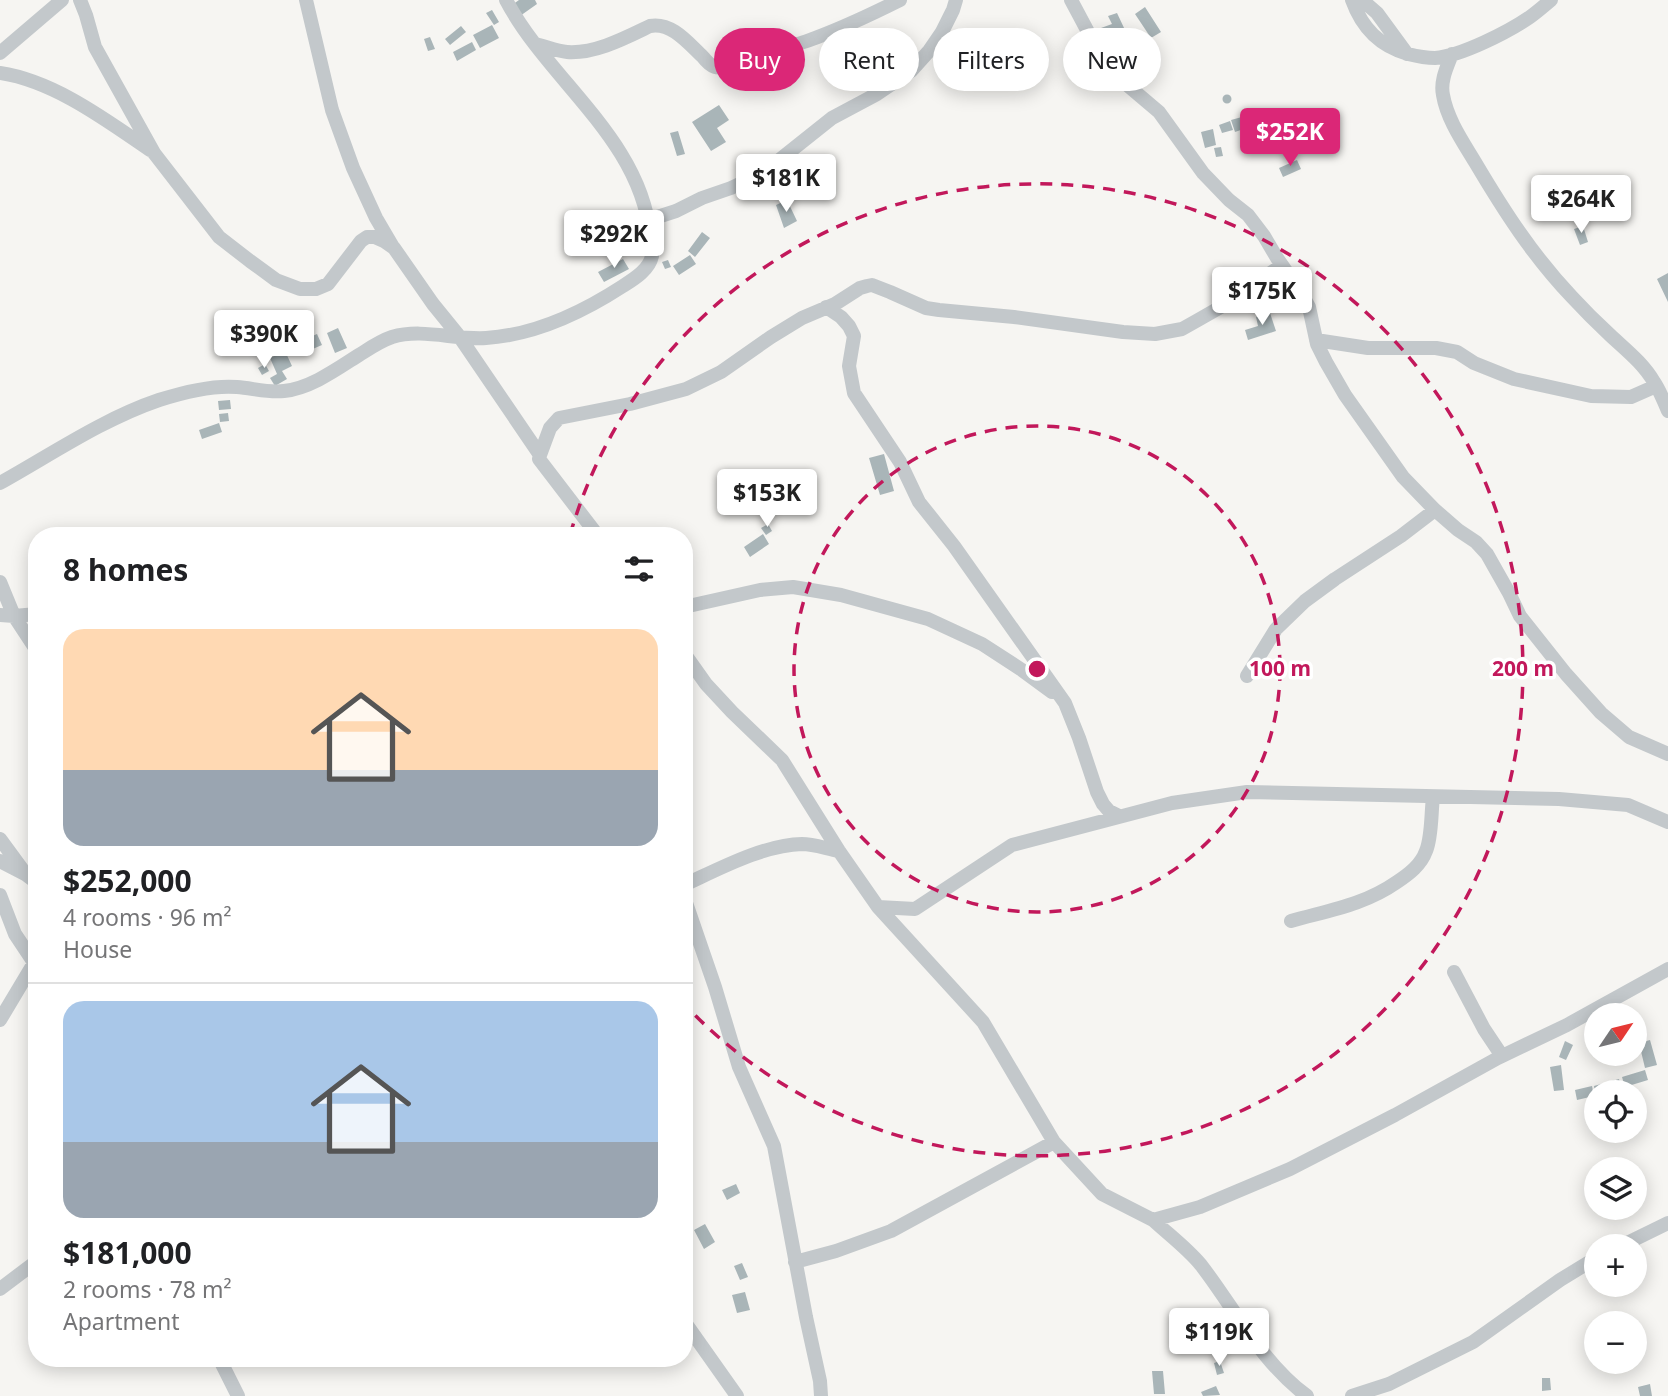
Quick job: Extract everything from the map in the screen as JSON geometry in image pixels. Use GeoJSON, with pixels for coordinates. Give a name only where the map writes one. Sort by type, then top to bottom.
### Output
{"type":"FeatureCollection","features":[{"type":"Feature","properties":{"kind":"street"},"geometry":{"type":"LineString","coordinates":[[0,53],[62,0]]}},
{"type":"Feature","properties":{"kind":"street"},"geometry":{"type":"LineString","coordinates":[[80,0],[95,47],[154,153],[219,237],[276,279],[300,289],[316,289],[328,284],[367,237],[384,241],[394,248]]}},
{"type":"Feature","properties":{"kind":"street"},"geometry":{"type":"LineString","coordinates":[[306,0],[332,110],[353,168],[376,218],[394,248],[459,336],[540,455]]}},
{"type":"Feature","properties":{"kind":"street"},"geometry":{"type":"LineString","coordinates":[[0,483],[92,430],[160,400],[215,387],[285,391],[313,382],[376,344],[393,337],[429,334],[486,338],[521,332],[582,310],[635,279],[646,269],[652,256],[648,220],[640,193],[623,157],[607,133],[535,44],[506,0]]}},
{"type":"Feature","properties":{"kind":"street"},"geometry":{"type":"LineString","coordinates":[[535,44],[565,52],[584,51],[657,24],[687,41],[711,66],[721,68],[769,51],[806,42],[900,0]]}},
{"type":"Feature","properties":{"kind":"street"},"geometry":{"type":"LineString","coordinates":[[648,220],[748,180],[772,165],[832,118],[877,94],[911,71],[942,32],[956,0]]}},
{"type":"Feature","properties":{"kind":"street"},"geometry":{"type":"LineString","coordinates":[[1071,0],[1103,60],[1113,73],[1159,112],[1203,173],[1256,225],[1309,307],[1316,340],[1345,395],[1403,477],[1435,510],[1487,554],[1520,616],[1558,665],[1601,713],[1629,737],[1668,754]]}},
{"type":"Feature","properties":{"kind":"street"},"geometry":{"type":"LineString","coordinates":[[1352,0],[1356,13],[1374,38],[1408,54],[1434,58],[1452,54],[1506,31],[1530,17],[1550,0]]}},
{"type":"Feature","properties":{"kind":"street"},"geometry":{"type":"LineString","coordinates":[[1362,0],[1377,13],[1408,54]]}},
{"type":"Feature","properties":{"kind":"street"},"geometry":{"type":"LineString","coordinates":[[1452,54],[1444,74],[1442,92],[1446,108],[1460,138],[1492,191],[1534,254],[1572,298],[1634,356],[1656,386],[1667,408]]}},
{"type":"Feature","properties":{"kind":"street"},"geometry":{"type":"LineString","coordinates":[[0,73],[16,75],[72,100],[111,122],[154,153]]}},
{"type":"Feature","properties":{"kind":"street"},"geometry":{"type":"LineString","coordinates":[[591,527],[538,458],[550,428],[559,418],[630,404],[686,389],[721,372],[802,318],[835,304],[864,286],[872,285],[926,308],[1155,334],[1182,329],[1226,304],[1282,265]]}},
{"type":"Feature","properties":{"kind":"street"},"geometry":{"type":"LineString","coordinates":[[826,307],[841,317],[854,336],[849,366],[855,393],[900,462],[919,502],[954,545],[1065,703],[1097,792],[1106,808],[1119,816]]}},
{"type":"Feature","properties":{"kind":"street"},"geometry":{"type":"LineString","coordinates":[[1316,340],[1368,348],[1436,348],[1457,352],[1474,363],[1514,379],[1591,396],[1631,397],[1667,408]]}},
{"type":"Feature","properties":{"kind":"street"},"geometry":{"type":"LineString","coordinates":[[1631,397],[1656,386]]}},
{"type":"Feature","properties":{"kind":"street"},"geometry":{"type":"LineString","coordinates":[[1247,676],[1276,629],[1305,601],[1435,510]]}},
{"type":"Feature","properties":{"kind":"street"},"geometry":{"type":"LineString","coordinates":[[0,582],[7,615],[28,640]]}},
{"type":"Feature","properties":{"kind":"street"},"geometry":{"type":"LineString","coordinates":[[693,605],[760,590],[793,587],[841,595],[928,619],[982,644],[1065,703]]}},
{"type":"Feature","properties":{"kind":"street"},"geometry":{"type":"LineString","coordinates":[[7,615],[28,614]]}},
{"type":"Feature","properties":{"kind":"street"},"geometry":{"type":"LineString","coordinates":[[693,666],[732,712],[782,761],[839,851],[878,906],[983,1021],[1054,1142],[1102,1194],[1153,1220],[1199,1262],[1265,1354],[1295,1387],[1307,1396]]}},
{"type":"Feature","properties":{"kind":"street"},"geometry":{"type":"LineString","coordinates":[[878,906],[915,909],[1012,845],[1172,803],[1247,792],[1559,799],[1628,806],[1668,822]]}},
{"type":"Feature","properties":{"kind":"street"},"geometry":{"type":"LineString","coordinates":[[1292,920],[1360,902],[1381,893],[1410,873],[1428,848],[1433,797]]}},
{"type":"Feature","properties":{"kind":"street"},"geometry":{"type":"LineString","coordinates":[[0,839],[25,874]]}},
{"type":"Feature","properties":{"kind":"street"},"geometry":{"type":"LineString","coordinates":[[693,881],[772,848],[804,844],[839,851]]}},
{"type":"Feature","properties":{"kind":"street"},"geometry":{"type":"LineString","coordinates":[[0,861],[28,876]]}},
{"type":"Feature","properties":{"kind":"street"},"geometry":{"type":"LineString","coordinates":[[0,895],[15,934],[28,952]]}},
{"type":"Feature","properties":{"kind":"street"},"geometry":{"type":"LineString","coordinates":[[693,923],[739,1067],[774,1146],[821,1396]]}},
{"type":"Feature","properties":{"kind":"street"},"geometry":{"type":"LineString","coordinates":[[1153,1220],[1200,1207],[1290,1169],[1502,1056],[1567,1025],[1668,969]]}},
{"type":"Feature","properties":{"kind":"street"},"geometry":{"type":"LineString","coordinates":[[1454,972],[1484,1030],[1502,1056]]}},
{"type":"Feature","properties":{"kind":"street"},"geometry":{"type":"LineString","coordinates":[[0,1020],[28,976]]}},
{"type":"Feature","properties":{"kind":"street"},"geometry":{"type":"LineString","coordinates":[[795,1262],[836,1251],[891,1231],[1054,1142]]}},
{"type":"Feature","properties":{"kind":"street"},"geometry":{"type":"LineString","coordinates":[[1646,1234],[1668,1223]]}},
{"type":"Feature","properties":{"kind":"street"},"geometry":{"type":"LineString","coordinates":[[1356,1395],[1407,1376],[1473,1342],[1584,1265]]}},
{"type":"Feature","properties":{"kind":"street"},"geometry":{"type":"LineString","coordinates":[[0,1289],[28,1268]]}},
{"type":"Feature","properties":{"kind":"street"},"geometry":{"type":"LineString","coordinates":[[693,1334],[737,1396]]}},
{"type":"Feature","properties":{"kind":"street"},"geometry":{"type":"LineString","coordinates":[[224,1367],[238,1396]]}},
{"type":"Feature","properties":{"kind":"building"},"geometry":{"type":"Polygon","coordinates":[[[519,0],[535,0],[537,4],[520,16],[512,5],[519,0]]]}},
{"type":"Feature","properties":{"kind":"building"},"geometry":{"type":"Polygon","coordinates":[[[1145,7],[1158,28],[1144,28],[1135,14],[1145,7]]]}},
{"type":"Feature","properties":{"kind":"building"},"geometry":{"type":"Polygon","coordinates":[[[492,10],[499,22],[494,25],[486,13],[492,10]]]}},
{"type":"Feature","properties":{"kind":"building"},"geometry":{"type":"Polygon","coordinates":[[[1117,13],[1124,28],[1101,28],[1112,24],[1108,16],[1117,13]]]}},
{"type":"Feature","properties":{"kind":"building"},"geometry":{"type":"Polygon","coordinates":[[[492,25],[499,38],[480,48],[473,35],[492,25]]]}},
{"type":"Feature","properties":{"kind":"building"},"geometry":{"type":"Polygon","coordinates":[[[461,26],[466,32],[450,45],[445,39],[461,26]]]}},
{"type":"Feature","properties":{"kind":"building"},"geometry":{"type":"Polygon","coordinates":[[[430,37],[435,49],[428,51],[424,39],[430,37]]]}},
{"type":"Feature","properties":{"kind":"building"},"geometry":{"type":"Polygon","coordinates":[[[472,42],[476,50],[457,61],[453,52],[472,42]]]}},
{"type":"Feature","properties":{"kind":"building"},"geometry":{"type":"Polygon","coordinates":[[[1227,94],[1232,99],[1227,104],[1222,99],[1227,94]]]}},
{"type":"Feature","properties":{"kind":"building"},"geometry":{"type":"Polygon","coordinates":[[[719,105],[729,120],[717,128],[726,142],[711,151],[692,122],[719,105]]]}},
{"type":"Feature","properties":{"kind":"building"},"geometry":{"type":"Polygon","coordinates":[[[1249,115],[1252,126],[1235,132],[1231,120],[1249,115]]]}},
{"type":"Feature","properties":{"kind":"building"},"geometry":{"type":"Polygon","coordinates":[[[1230,121],[1233,130],[1222,133],[1219,125],[1230,121]]]}},
{"type":"Feature","properties":{"kind":"building"},"geometry":{"type":"Polygon","coordinates":[[[1213,129],[1216,145],[1205,148],[1201,132],[1213,129]]]}},
{"type":"Feature","properties":{"kind":"building"},"geometry":{"type":"Polygon","coordinates":[[[678,131],[685,154],[677,156],[670,133],[678,131]]]}},
{"type":"Feature","properties":{"kind":"building"},"geometry":{"type":"Polygon","coordinates":[[[1323,134],[1326,146],[1318,148],[1316,136],[1323,134]]]}},
{"type":"Feature","properties":{"kind":"building"},"geometry":{"type":"Polygon","coordinates":[[[1221,147],[1223,156],[1216,157],[1214,148],[1221,147]]]}},
{"type":"Feature","properties":{"kind":"building"},"geometry":{"type":"Polygon","coordinates":[[[1297,160],[1301,169],[1283,177],[1279,168],[1297,160]]]}},
{"type":"Feature","properties":{"kind":"building"},"geometry":{"type":"Polygon","coordinates":[[[787,200],[797,221],[784,228],[776,205],[787,200]]]}},
{"type":"Feature","properties":{"kind":"building"},"geometry":{"type":"Polygon","coordinates":[[[1583,226],[1588,242],[1580,245],[1574,229],[1583,226]]]}},
{"type":"Feature","properties":{"kind":"building"},"geometry":{"type":"Polygon","coordinates":[[[702,232],[710,238],[695,257],[688,251],[702,232]]]}},
{"type":"Feature","properties":{"kind":"building"},"geometry":{"type":"Polygon","coordinates":[[[690,255],[696,264],[679,275],[673,266],[690,255]]]}},
{"type":"Feature","properties":{"kind":"building"},"geometry":{"type":"Polygon","coordinates":[[[623,259],[629,269],[604,282],[598,272],[623,259]]]}},
{"type":"Feature","properties":{"kind":"building"},"geometry":{"type":"Polygon","coordinates":[[[668,260],[671,267],[665,269],[662,262],[668,260]]]}},
{"type":"Feature","properties":{"kind":"building"},"geometry":{"type":"Polygon","coordinates":[[[1668,273],[1668,302],[1657,279],[1668,273]]]}},
{"type":"Feature","properties":{"kind":"building"},"geometry":{"type":"Polygon","coordinates":[[[1270,313],[1276,331],[1248,340],[1245,330],[1258,326],[1256,317],[1270,313]]]}},
{"type":"Feature","properties":{"kind":"building"},"geometry":{"type":"Polygon","coordinates":[[[278,325],[286,347],[270,353],[261,332],[278,325]]]}},
{"type":"Feature","properties":{"kind":"building"},"geometry":{"type":"Polygon","coordinates":[[[338,328],[347,348],[335,353],[327,333],[338,328]]]}},
{"type":"Feature","properties":{"kind":"building"},"geometry":{"type":"Polygon","coordinates":[[[317,334],[322,345],[301,354],[296,343],[317,334]]]}},
{"type":"Feature","properties":{"kind":"building"},"geometry":{"type":"Polygon","coordinates":[[[285,351],[292,366],[282,371],[287,379],[275,386],[270,378],[277,374],[270,358],[285,351]]]}},
{"type":"Feature","properties":{"kind":"building"},"geometry":{"type":"Polygon","coordinates":[[[265,364],[269,371],[262,375],[258,368],[265,364]]]}},
{"type":"Feature","properties":{"kind":"building"},"geometry":{"type":"Polygon","coordinates":[[[230,400],[231,409],[219,410],[218,401],[230,400]]]}},
{"type":"Feature","properties":{"kind":"building"},"geometry":{"type":"Polygon","coordinates":[[[228,413],[229,421],[220,422],[219,414],[228,413]]]}},
{"type":"Feature","properties":{"kind":"building"},"geometry":{"type":"Polygon","coordinates":[[[219,423],[222,432],[202,439],[199,430],[219,423]]]}},
{"type":"Feature","properties":{"kind":"building"},"geometry":{"type":"Polygon","coordinates":[[[884,454],[894,491],[880,495],[869,458],[884,454]]]}},
{"type":"Feature","properties":{"kind":"building"},"geometry":{"type":"Polygon","coordinates":[[[768,524],[772,531],[766,535],[761,528],[768,524]]]}},
{"type":"Feature","properties":{"kind":"building"},"geometry":{"type":"Polygon","coordinates":[[[763,534],[769,544],[750,557],[744,547],[763,534]]]}},
{"type":"Feature","properties":{"kind":"building"},"geometry":{"type":"Polygon","coordinates":[[[1650,1040],[1657,1065],[1645,1068],[1647,1066],[1647,1041],[1650,1040]]]}},
{"type":"Feature","properties":{"kind":"building"},"geometry":{"type":"Polygon","coordinates":[[[1565,1041],[1573,1045],[1566,1060],[1559,1057],[1565,1041]]]}},
{"type":"Feature","properties":{"kind":"building"},"geometry":{"type":"Polygon","coordinates":[[[1561,1065],[1564,1090],[1554,1091],[1550,1067],[1561,1065]]]}},
{"type":"Feature","properties":{"kind":"building"},"geometry":{"type":"Polygon","coordinates":[[[1645,1070],[1648,1080],[1623,1080],[1622,1077],[1645,1070]]]}},
{"type":"Feature","properties":{"kind":"building"},"geometry":{"type":"Polygon","coordinates":[[[1584,1088],[1584,1098],[1577,1100],[1575,1090],[1584,1088]]]}},
{"type":"Feature","properties":{"kind":"building"},"geometry":{"type":"Polygon","coordinates":[[[736,1184],[740,1193],[727,1200],[722,1190],[736,1184]]]}},
{"type":"Feature","properties":{"kind":"building"},"geometry":{"type":"Polygon","coordinates":[[[705,1224],[715,1242],[704,1249],[694,1230],[705,1224]]]}},
{"type":"Feature","properties":{"kind":"building"},"geometry":{"type":"Polygon","coordinates":[[[742,1263],[748,1277],[740,1280],[734,1266],[742,1263]]]}},
{"type":"Feature","properties":{"kind":"building"},"geometry":{"type":"Polygon","coordinates":[[[745,1292],[750,1310],[737,1313],[732,1295],[745,1292]]]}},
{"type":"Feature","properties":{"kind":"building"},"geometry":{"type":"Polygon","coordinates":[[[1220,1361],[1224,1373],[1217,1375],[1214,1363],[1220,1361]]]}},
{"type":"Feature","properties":{"kind":"building"},"geometry":{"type":"Polygon","coordinates":[[[1152,1371],[1163,1371],[1165,1394],[1154,1394],[1152,1371]]]}},
{"type":"Feature","properties":{"kind":"building"},"geometry":{"type":"Polygon","coordinates":[[[1542,1378],[1550,1378],[1551,1390],[1542,1391],[1542,1378]]]}},
{"type":"Feature","properties":{"kind":"building"},"geometry":{"type":"Polygon","coordinates":[[[1650,1384],[1652,1396],[1640,1396],[1638,1387],[1650,1384]]]}},
{"type":"Feature","properties":{"kind":"building"},"geometry":{"type":"Polygon","coordinates":[[[1216,1386],[1220,1395],[1203,1396],[1201,1392],[1216,1386]]]}}]}
